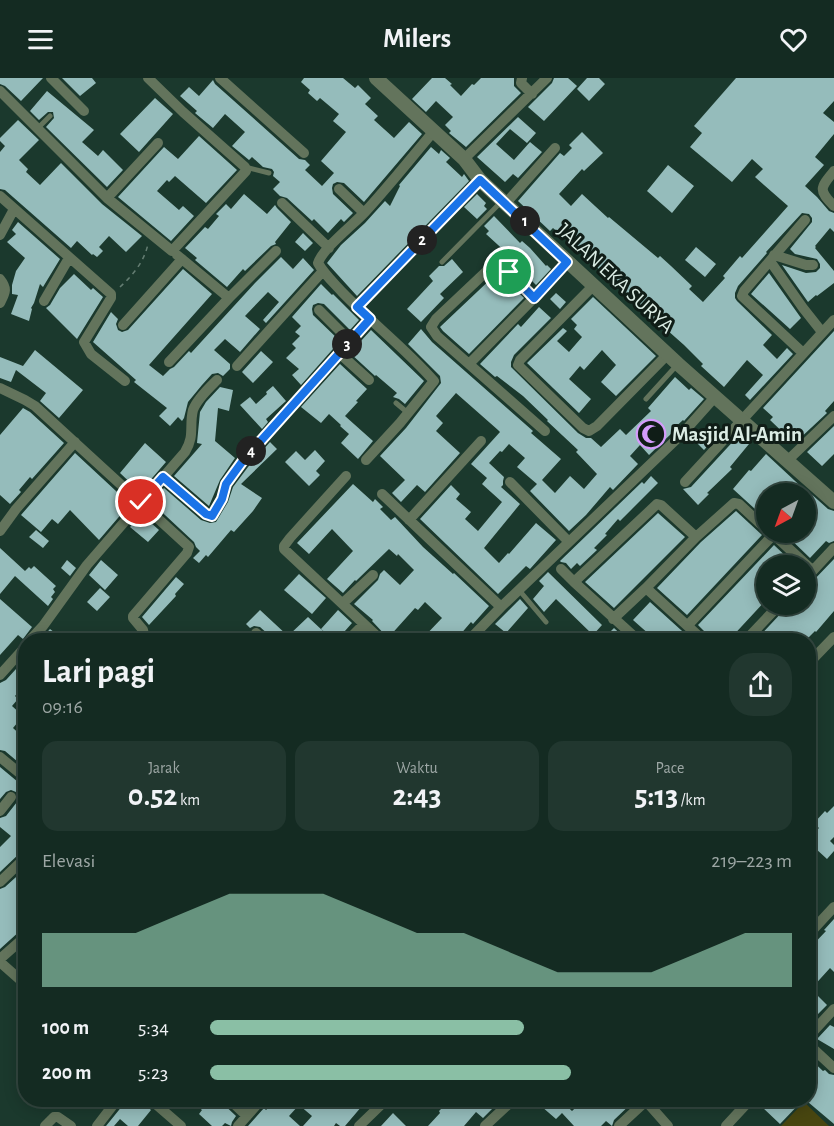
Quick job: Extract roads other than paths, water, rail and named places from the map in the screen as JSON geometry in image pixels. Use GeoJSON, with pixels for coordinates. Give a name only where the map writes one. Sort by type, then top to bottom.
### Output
{"type":"FeatureCollection","features":[{"type":"Feature","properties":{"kind":"street"},"geometry":{"type":"LineString","coordinates":[[51,78],[84,111]]}},
{"type":"Feature","properties":{"kind":"street"},"geometry":{"type":"LineString","coordinates":[[148,78],[245,167],[246,171],[172,251]]}},
{"type":"Feature","properties":{"kind":"street"},"geometry":{"type":"LineString","coordinates":[[220,78],[304,153]]}},
{"type":"Feature","properties":{"kind":"street","name":"JALAN EKA SURYA"},"geometry":{"type":"LineString","coordinates":[[376,78],[464,159],[480,180],[567,262],[787,462],[832,496]]}},
{"type":"Feature","properties":{"kind":"street"},"geometry":{"type":"LineString","coordinates":[[522,78],[521,82],[531,94]]}},
{"type":"Feature","properties":{"kind":"street"},"geometry":{"type":"LineString","coordinates":[[464,159],[547,78]]}},
{"type":"Feature","properties":{"kind":"street"},"geometry":{"type":"LineString","coordinates":[[0,91],[107,198],[229,298]]}},
{"type":"Feature","properties":{"kind":"street"},"geometry":{"type":"LineString","coordinates":[[366,460],[434,381],[357,307],[318,263],[434,131]]}},
{"type":"Feature","properties":{"kind":"street"},"geometry":{"type":"LineString","coordinates":[[107,198],[158,143]]}},
{"type":"Feature","properties":{"kind":"street"},"geometry":{"type":"LineString","coordinates":[[504,201],[555,148]]}},
{"type":"Feature","properties":{"kind":"street"},"geometry":{"type":"LineString","coordinates":[[834,171],[823,188],[824,195],[834,206]]}},
{"type":"Feature","properties":{"kind":"street"},"geometry":{"type":"LineString","coordinates":[[357,307],[480,180]]}},
{"type":"Feature","properties":{"kind":"street"},"geometry":{"type":"LineString","coordinates":[[339,189],[364,213]]}},
{"type":"Feature","properties":{"kind":"street"},"geometry":{"type":"LineString","coordinates":[[0,196],[111,294],[84,342],[91,354],[125,381]]}},
{"type":"Feature","properties":{"kind":"street"},"geometry":{"type":"LineString","coordinates":[[282,203],[329,248]]}},
{"type":"Feature","properties":{"kind":"street"},"geometry":{"type":"LineString","coordinates":[[0,235],[14,209]]}},
{"type":"Feature","properties":{"kind":"street"},"geometry":{"type":"LineString","coordinates":[[803,353],[742,296],[805,220]]}},
{"type":"Feature","properties":{"kind":"street"},"geometry":{"type":"LineString","coordinates":[[170,363],[229,298],[276,251]]}},
{"type":"Feature","properties":{"kind":"street"},"geometry":{"type":"LineString","coordinates":[[44,301],[69,258]]}},
{"type":"Feature","properties":{"kind":"street"},"geometry":{"type":"LineString","coordinates":[[772,258],[813,265]]}},
{"type":"Feature","properties":{"kind":"street"},"geometry":{"type":"LineString","coordinates":[[772,258],[803,308],[822,332]]}},
{"type":"Feature","properties":{"kind":"street"},"geometry":{"type":"LineString","coordinates":[[123,325],[182,259]]}},
{"type":"Feature","properties":{"kind":"street"},"geometry":{"type":"LineString","coordinates":[[469,364],[567,262]]}},
{"type":"Feature","properties":{"kind":"street"},"geometry":{"type":"LineString","coordinates":[[534,298],[509,272],[501,266],[495,266],[490,268],[430,327],[433,333],[545,431]]}},
{"type":"Feature","properties":{"kind":"street"},"geometry":{"type":"LineString","coordinates":[[237,366],[323,271]]}},
{"type":"Feature","properties":{"kind":"street"},"geometry":{"type":"LineString","coordinates":[[0,279],[5,290],[0,303]]}},
{"type":"Feature","properties":{"kind":"street"},"geometry":{"type":"LineString","coordinates":[[594,286],[520,360],[518,365],[583,428],[589,431],[597,426],[673,359]]}},
{"type":"Feature","properties":{"kind":"street"},"geometry":{"type":"LineString","coordinates":[[319,310],[350,341]]}},
{"type":"Feature","properties":{"kind":"street"},"geometry":{"type":"LineString","coordinates":[[163,477],[206,514],[212,516],[222,499],[226,484],[242,462],[370,319]]}},
{"type":"Feature","properties":{"kind":"street"},"geometry":{"type":"LineString","coordinates":[[685,482],[834,320]]}},
{"type":"Feature","properties":{"kind":"street"},"geometry":{"type":"LineString","coordinates":[[339,353],[369,380]]}},
{"type":"Feature","properties":{"kind":"street"},"geometry":{"type":"LineString","coordinates":[[36,633],[87,565],[185,452],[190,443],[194,407],[217,380]]}},
{"type":"Feature","properties":{"kind":"street"},"geometry":{"type":"LineString","coordinates":[[1,390],[35,406],[187,545],[189,549],[133,618],[144,633]]}},
{"type":"Feature","properties":{"kind":"street"},"geometry":{"type":"LineString","coordinates":[[476,633],[682,434],[715,397]]}},
{"type":"Feature","properties":{"kind":"street"},"geometry":{"type":"LineString","coordinates":[[787,462],[834,416]]}},
{"type":"Feature","properties":{"kind":"street"},"geometry":{"type":"LineString","coordinates":[[409,520],[482,441]]}},
{"type":"Feature","properties":{"kind":"street"},"geometry":{"type":"LineString","coordinates":[[0,531],[16,509],[75,442]]}},
{"type":"Feature","properties":{"kind":"street"},"geometry":{"type":"LineString","coordinates":[[346,476],[284,547],[291,557],[374,633]]}},
{"type":"Feature","properties":{"kind":"street"},"geometry":{"type":"LineString","coordinates":[[510,482],[569,542]]}},
{"type":"Feature","properties":{"kind":"street"},"geometry":{"type":"LineString","coordinates":[[382,494],[501,607]]}},
{"type":"Feature","properties":{"kind":"street"},"geometry":{"type":"LineString","coordinates":[[613,619],[735,502],[756,519]]}},
{"type":"Feature","properties":{"kind":"street"},"geometry":{"type":"LineString","coordinates":[[574,582],[657,504],[661,505],[696,537]]}},
{"type":"Feature","properties":{"kind":"street"},"geometry":{"type":"LineString","coordinates":[[688,625],[760,543]]}},
{"type":"Feature","properties":{"kind":"street"},"geometry":{"type":"LineString","coordinates":[[780,543],[791,555]]}},
{"type":"Feature","properties":{"kind":"street"},"geometry":{"type":"LineString","coordinates":[[816,567],[834,548]]}},
{"type":"Feature","properties":{"kind":"street"},"geometry":{"type":"LineString","coordinates":[[561,569],[630,633]]}},
{"type":"Feature","properties":{"kind":"street"},"geometry":{"type":"LineString","coordinates":[[343,603],[373,575]]}},
{"type":"Feature","properties":{"kind":"street"},"geometry":{"type":"LineString","coordinates":[[646,588],[696,633]]}},
{"type":"Feature","properties":{"kind":"street"},"geometry":{"type":"LineString","coordinates":[[753,633],[770,615]]}},
{"type":"Feature","properties":{"kind":"street"},"geometry":{"type":"LineString","coordinates":[[355,633],[364,624]]}},
{"type":"Feature","properties":{"kind":"street"},"geometry":{"type":"LineString","coordinates":[[816,656],[834,638]]}},
{"type":"Feature","properties":{"kind":"street"},"geometry":{"type":"LineString","coordinates":[[0,675],[18,655]]}},
{"type":"Feature","properties":{"kind":"street"},"geometry":{"type":"LineString","coordinates":[[0,757],[18,771]]}},
{"type":"Feature","properties":{"kind":"street"},"geometry":{"type":"LineString","coordinates":[[0,811],[11,796]]}},
{"type":"Feature","properties":{"kind":"street"},"geometry":{"type":"LineString","coordinates":[[0,882],[18,865]]}},
{"type":"Feature","properties":{"kind":"street"},"geometry":{"type":"LineString","coordinates":[[816,927],[834,908]]}},
{"type":"Feature","properties":{"kind":"street"},"geometry":{"type":"LineString","coordinates":[[18,943],[0,960],[18,977]]}},
{"type":"Feature","properties":{"kind":"street"},"geometry":{"type":"LineString","coordinates":[[816,1028],[834,1009]]}},
{"type":"Feature","properties":{"kind":"street"},"geometry":{"type":"LineString","coordinates":[[816,1051],[834,1068]]}},
{"type":"Feature","properties":{"kind":"street"},"geometry":{"type":"LineString","coordinates":[[97,1126],[112,1107]]}},
{"type":"Feature","properties":{"kind":"street"},"geometry":{"type":"LineString","coordinates":[[159,1107],[181,1126]]}},
{"type":"Feature","properties":{"kind":"street"},"geometry":{"type":"LineString","coordinates":[[237,1107],[247,1116]]}},
{"type":"Feature","properties":{"kind":"street"},"geometry":{"type":"LineString","coordinates":[[238,1126],[255,1107]]}},
{"type":"Feature","properties":{"kind":"street"},"geometry":{"type":"LineString","coordinates":[[359,1126],[379,1107]]}},
{"type":"Feature","properties":{"kind":"street"},"geometry":{"type":"LineString","coordinates":[[485,1126],[505,1107]]}},
{"type":"Feature","properties":{"kind":"street"},"geometry":{"type":"LineString","coordinates":[[619,1126],[639,1107]]}},
{"type":"Feature","properties":{"kind":"street"},"geometry":{"type":"LineString","coordinates":[[651,1107],[664,1124]]}},
{"type":"Feature","properties":{"kind":"street"},"geometry":{"type":"LineString","coordinates":[[726,1126],[744,1107]]}},
{"type":"Feature","properties":{"kind":"street"},"geometry":{"type":"LineString","coordinates":[[45,1126],[54,1117],[58,1117],[71,1126]]}},
{"type":"Feature","properties":{"kind":"lane"},"geometry":{"type":"LineString","coordinates":[[37,129],[50,116]]}},
{"type":"Feature","properties":{"kind":"lane"},"geometry":{"type":"LineString","coordinates":[[245,167],[269,173]]}},
{"type":"Feature","properties":{"kind":"lane"},"geometry":{"type":"LineString","coordinates":[[442,262],[504,201]]}},
{"type":"Feature","properties":{"kind":"lane"},"geometry":{"type":"LineString","coordinates":[[646,399],[673,359]]}},
{"type":"Feature","properties":{"kind":"lane"},"geometry":{"type":"LineString","coordinates":[[396,403],[408,413]]}},
{"type":"Feature","properties":{"kind":"lane"},"geometry":{"type":"LineString","coordinates":[[519,590],[546,622]]}},
{"type":"Feature","properties":{"kind":"place","name":"Masjid Al-Amin"},"geometry":{"type":"Point","coordinates":[651,434]}}]}
